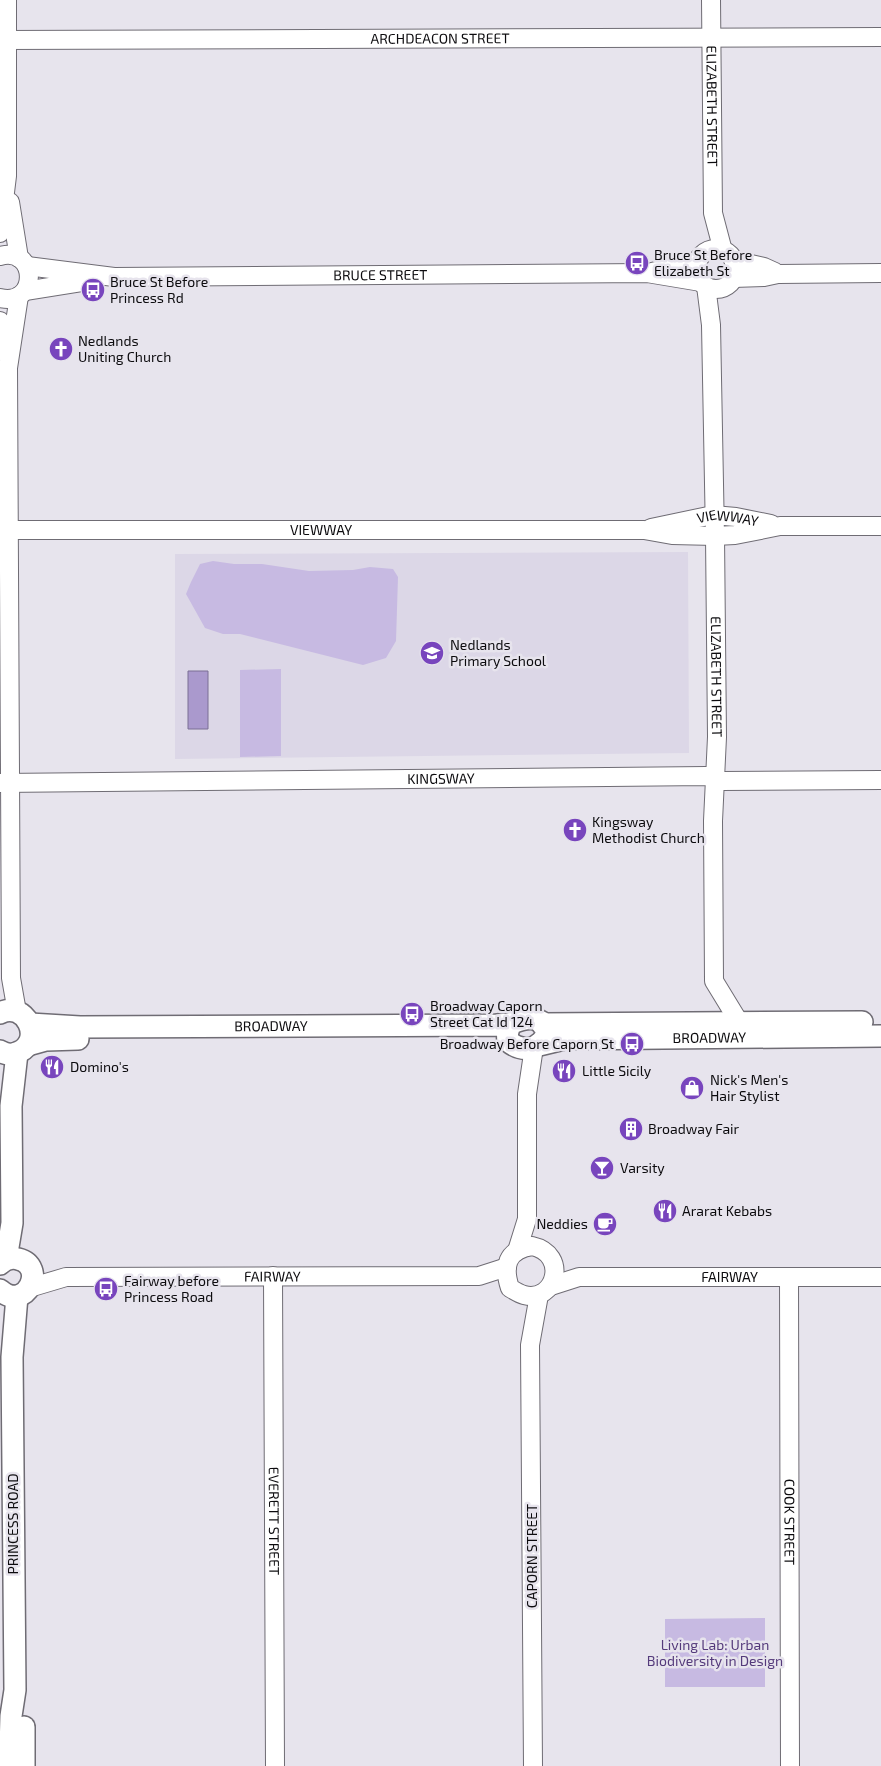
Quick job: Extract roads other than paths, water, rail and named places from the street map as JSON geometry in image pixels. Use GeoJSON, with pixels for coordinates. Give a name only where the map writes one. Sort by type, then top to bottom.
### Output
{"type":"FeatureCollection","features":[{"type":"Feature","properties":{"kind":"main road","name":"BROADWAY"},"geometry":{"type":"LineString","coordinates":[[13,1015],[90,1027],[523,1041],[881,1036]]}},
{"type":"Feature","properties":{"kind":"main road"},"geometry":{"type":"LineString","coordinates":[[11,1052],[32,1032],[13,1015]]}},
{"type":"Feature","properties":{"kind":"main road","name":"BROADWAY"},"geometry":{"type":"LineString","coordinates":[[523,1041],[516,1021],[526,1019],[536,1020],[542,1024],[881,1022]]}},
{"type":"Feature","properties":{"kind":"main road"},"geometry":{"type":"LineString","coordinates":[[523,1041],[543,1042],[546,1033],[542,1024]]}},
{"type":"Feature","properties":{"kind":"main road","name":"BROADWAY"},"geometry":{"type":"LineString","coordinates":[[11,1052],[46,1040],[61,1039],[479,1038],[523,1041]]}},
{"type":"Feature","properties":{"kind":"main road","name":"PRINCESS ROAD"},"geometry":{"type":"LineString","coordinates":[[3,1766],[10,1749],[11,1716],[15,1690],[13,1292],[33,1277],[14,1262],[11,1052]]}},
{"type":"Feature","properties":{"kind":"main road","name":"PRINCESS ROAD"},"geometry":{"type":"LineString","coordinates":[[15,1690],[24,1726],[24,1766]]}},
{"type":"Feature","properties":{"kind":"street"},"geometry":{"type":"LineString","coordinates":[[0,232],[7,176],[4,40],[7,0]]}},
{"type":"Feature","properties":{"kind":"street","name":"ELIZABETH STREET"},"geometry":{"type":"LineString","coordinates":[[711,0],[713,213],[720,274],[711,325],[717,737],[712,821],[714,981],[739,1022]]}},
{"type":"Feature","properties":{"kind":"street","name":"ARCHDEACON STREET"},"geometry":{"type":"LineString","coordinates":[[4,40],[881,37]]}},
{"type":"Feature","properties":{"kind":"street"},"geometry":{"type":"LineString","coordinates":[[7,176],[23,262],[30,276],[22,293],[8,368],[5,530],[5,783],[13,1015]]}},
{"type":"Feature","properties":{"kind":"street","name":"ELIZABETH STREET"},"geometry":{"type":"LineString","coordinates":[[713,213],[696,272],[720,274]]}},
{"type":"Feature","properties":{"kind":"street","name":"BRUCE STREET"},"geometry":{"type":"LineString","coordinates":[[647,274],[701,257],[713,249],[720,274]]}},
{"type":"Feature","properties":{"kind":"street","name":"BRUCE STREET"},"geometry":{"type":"LineString","coordinates":[[0,256],[10,255],[23,262],[114,277]]}},
{"type":"Feature","properties":{"kind":"street","name":"BRUCE STREET"},"geometry":{"type":"LineString","coordinates":[[0,298],[10,299],[22,293],[114,277],[720,274],[764,277],[778,274],[881,273]]}},
{"type":"Feature","properties":{"kind":"street"},"geometry":{"type":"LineString","coordinates":[[0,321],[8,368]]}},
{"type":"Feature","properties":{"kind":"street","name":"VIEWWAY"},"geometry":{"type":"LineString","coordinates":[[644,530],[713,515],[736,517],[780,526]]}},
{"type":"Feature","properties":{"kind":"street","name":"VIEWWAY"},"geometry":{"type":"LineString","coordinates":[[5,530],[644,530],[672,535],[715,536],[735,535],[780,526],[881,526]]}},
{"type":"Feature","properties":{"kind":"street","name":"KINGSWAY"},"geometry":{"type":"LineString","coordinates":[[5,783],[707,776],[721,781],[881,780]]}},
{"type":"Feature","properties":{"kind":"street"},"geometry":{"type":"LineString","coordinates":[[516,1251],[532,1246],[546,1252],[554,1264],[554,1279],[545,1290],[531,1296],[515,1291],[506,1272],[511,1257],[516,1251],[527,1219],[527,1094],[523,1041]]}},
{"type":"Feature","properties":{"kind":"street"},"geometry":{"type":"LineString","coordinates":[[527,1219],[539,1248]]}},
{"type":"Feature","properties":{"kind":"street","name":"FAIRWAY"},"geometry":{"type":"LineString","coordinates":[[14,1262],[66,1277]]}},
{"type":"Feature","properties":{"kind":"street","name":"FAIRWAY"},"geometry":{"type":"LineString","coordinates":[[554,1264],[579,1277]]}},
{"type":"Feature","properties":{"kind":"street","name":"FAIRWAY"},"geometry":{"type":"LineString","coordinates":[[13,1292],[66,1277],[479,1276],[507,1267]]}},
{"type":"Feature","properties":{"kind":"street","name":"EVERETT STREET"},"geometry":{"type":"LineString","coordinates":[[273,1276],[275,1766]]}},
{"type":"Feature","properties":{"kind":"street","name":"FAIRWAY"},"geometry":{"type":"LineString","coordinates":[[479,1276],[515,1291]]}},
{"type":"Feature","properties":{"kind":"street","name":"FAIRWAY"},"geometry":{"type":"LineString","coordinates":[[545,1290],[579,1277],[881,1277]]}},
{"type":"Feature","properties":{"kind":"street","name":"COOK STREET"},"geometry":{"type":"LineString","coordinates":[[789,1277],[790,1766]]}},
{"type":"Feature","properties":{"kind":"street","name":"CAPORN STREET"},"geometry":{"type":"LineString","coordinates":[[530,1345],[545,1290]]}},
{"type":"Feature","properties":{"kind":"street","name":"CAPORN STREET"},"geometry":{"type":"LineString","coordinates":[[515,1291],[530,1345],[533,1766]]}},
{"type":"Feature","properties":{"kind":"place","name":"Bruce St Before Elizabeth St"},"geometry":{"type":"Point","coordinates":[637,263]}},
{"type":"Feature","properties":{"kind":"place","name":"Bruce St Before Princess Rd"},"geometry":{"type":"Point","coordinates":[93,290]}},
{"type":"Feature","properties":{"kind":"place","name":"Nedlands Uniting Church"},"geometry":{"type":"Point","coordinates":[61,349]}},
{"type":"Feature","properties":{"kind":"place","name":"Nedlands Primary School"},"geometry":{"type":"Point","coordinates":[432,653]}},
{"type":"Feature","properties":{"kind":"place","name":"Kingsway Methodist Church"},"geometry":{"type":"Point","coordinates":[575,830]}},
{"type":"Feature","properties":{"kind":"place","name":"Broadway Caporn Street Cat Id 124"},"geometry":{"type":"Point","coordinates":[412,1014]}},
{"type":"Feature","properties":{"kind":"place","name":"Broadway Before Caporn St"},"geometry":{"type":"Point","coordinates":[632,1044]}},
{"type":"Feature","properties":{"kind":"place","name":"Domino's"},"geometry":{"type":"Point","coordinates":[52,1067]}},
{"type":"Feature","properties":{"kind":"place","name":"Little Sicily"},"geometry":{"type":"Point","coordinates":[564,1071]}},
{"type":"Feature","properties":{"kind":"place","name":"Nick's Men's Hair Stylist"},"geometry":{"type":"Point","coordinates":[692,1088]}},
{"type":"Feature","properties":{"kind":"place","name":"Broadway Fair"},"geometry":{"type":"Point","coordinates":[631,1129]}},
{"type":"Feature","properties":{"kind":"place","name":"Varsity"},"geometry":{"type":"Point","coordinates":[602,1168]}},
{"type":"Feature","properties":{"kind":"place","name":"Ararat Kebabs"},"geometry":{"type":"Point","coordinates":[665,1211]}},
{"type":"Feature","properties":{"kind":"place","name":"Neddies"},"geometry":{"type":"Point","coordinates":[605,1224]}},
{"type":"Feature","properties":{"kind":"place","name":"Fairway before Princess Road"},"geometry":{"type":"Point","coordinates":[106,1289]}},
{"type":"Feature","properties":{"kind":"park label","name":"Living Lab: Urban Biodiversity in Design"},"geometry":{"type":"Point","coordinates":[715,1654]}}]}
